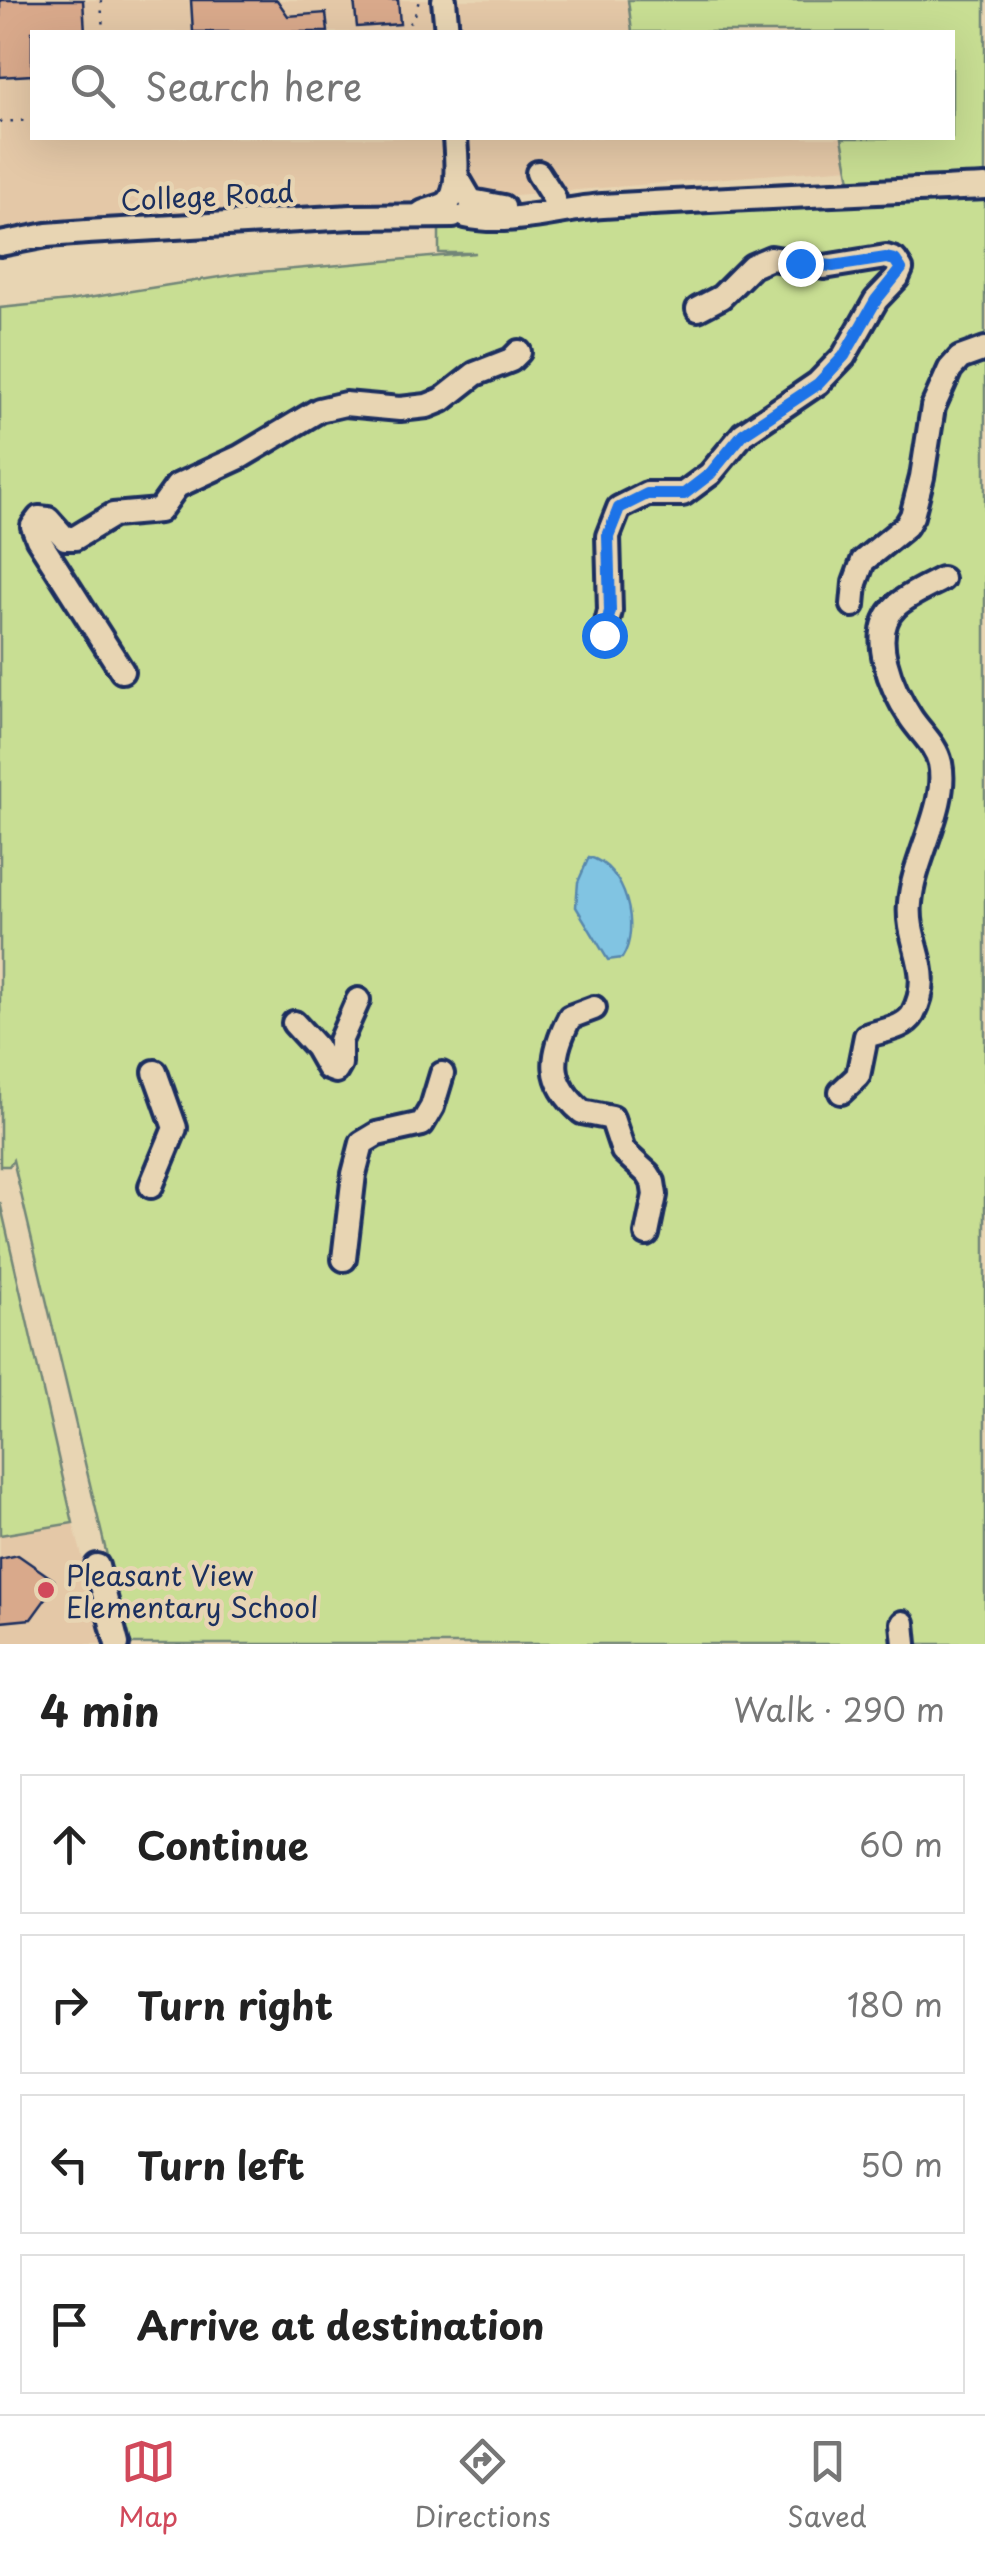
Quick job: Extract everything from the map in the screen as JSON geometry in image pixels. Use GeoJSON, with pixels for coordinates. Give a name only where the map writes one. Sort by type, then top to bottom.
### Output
{"type":"FeatureCollection","features":[{"type":"Feature","properties":{"kind":"street"},"geometry":{"type":"LineString","coordinates":[[444,0],[447,30]]}},
{"type":"Feature","properties":{"kind":"street"},"geometry":{"type":"LineString","coordinates":[[455,140],[459,201]]}},
{"type":"Feature","properties":{"kind":"street"},"geometry":{"type":"LineString","coordinates":[[538,173],[559,208]]}},
{"type":"Feature","properties":{"kind":"street","name":"College Road"},"geometry":{"type":"LineString","coordinates":[[0,244],[60,234],[420,216],[459,201],[541,215],[559,208],[985,187]]}},
{"type":"Feature","properties":{"kind":"street"},"geometry":{"type":"LineString","coordinates":[[604,635],[610,611],[608,536],[619,508],[647,494],[684,494],[710,474],[743,434],[818,384],[844,356],[876,300],[901,269],[895,260],[886,258],[824,266],[771,258],[752,266],[721,297],[698,309]]}},
{"type":"Feature","properties":{"kind":"street"},"geometry":{"type":"LineString","coordinates":[[853,604],[863,561],[906,526],[912,516],[933,407],[950,369],[960,358],[985,349]]}},
{"type":"Feature","properties":{"kind":"street"},"geometry":{"type":"LineString","coordinates":[[122,672],[38,539],[33,526],[39,518],[48,519],[66,538],[74,538],[113,515],[159,512],[177,486],[240,457],[319,410],[344,404],[400,409],[428,406],[469,378],[511,360],[519,352]]}},
{"type":"Feature","properties":{"kind":"street"},"geometry":{"type":"LineString","coordinates":[[842,1092],[858,1076],[866,1036],[904,1024],[912,1015],[924,978],[910,904],[941,769],[937,752],[892,684],[883,641],[885,624],[898,604],[942,579]]}},
{"type":"Feature","properties":{"kind":"street"},"geometry":{"type":"LineString","coordinates":[[294,1023],[316,1047],[328,1068],[336,1071],[340,1064],[340,1041],[358,1000]]}},
{"type":"Feature","properties":{"kind":"street"},"geometry":{"type":"LineString","coordinates":[[594,1008],[570,1017],[554,1062],[554,1076],[582,1112],[612,1118],[623,1151],[648,1174],[656,1195],[647,1234]]}},
{"type":"Feature","properties":{"kind":"street"},"geometry":{"type":"LineString","coordinates":[[151,1186],[175,1128],[154,1072]]}},
{"type":"Feature","properties":{"kind":"street"},"geometry":{"type":"LineString","coordinates":[[344,1259],[354,1174],[362,1143],[377,1134],[422,1124],[442,1074]]}},
{"type":"Feature","properties":{"kind":"street"},"geometry":{"type":"LineString","coordinates":[[97,1566],[116,1644]]}},
{"type":"Feature","properties":{"kind":"path"},"geometry":{"type":"LineString","coordinates":[[101,0],[103,30]]}},
{"type":"Feature","properties":{"kind":"path"},"geometry":{"type":"LineString","coordinates":[[405,30],[416,15],[419,0]]}},
{"type":"Feature","properties":{"kind":"path"},"geometry":{"type":"LineString","coordinates":[[0,122],[30,120]]}},
{"type":"Feature","properties":{"kind":"shaded area"},"geometry":{"type":"Polygon","coordinates":[[[0,0],[985,0],[985,157],[332,210],[37,226],[0,233],[0,0]]]}},
{"type":"Feature","properties":{"kind":"shaded area","name":"Pleasant View Elementary School"},"geometry":{"type":"Polygon","coordinates":[[[73,1523],[106,1644],[0,1644],[0,1535],[73,1523]]]}},
{"type":"Feature","properties":{"kind":"green space"},"geometry":{"type":"Polygon","coordinates":[[[628,0],[985,0],[985,1644],[128,1644],[13,1160],[9,1166],[0,1166],[0,308],[238,274],[476,253],[439,253],[439,224],[853,196],[842,140],[955,140],[955,30],[632,30],[628,0]]]}},
{"type":"Feature","properties":{"kind":"green space"},"geometry":{"type":"Polygon","coordinates":[[[0,1202],[73,1523],[0,1535],[0,1202]]]}},
{"type":"Feature","properties":{"kind":"water"},"geometry":{"type":"Polygon","coordinates":[[[589,857],[612,873],[626,900],[630,931],[622,958],[608,960],[576,907],[578,882],[589,857]]]}},
{"type":"Feature","properties":{"kind":"building"},"geometry":{"type":"Polygon","coordinates":[[[0,0],[83,0],[85,30],[30,30],[30,75],[0,77],[0,0]]]}},
{"type":"Feature","properties":{"kind":"building"},"geometry":{"type":"Polygon","coordinates":[[[191,0],[277,0],[288,16],[326,13],[328,30],[193,30],[191,0]]]}},
{"type":"Feature","properties":{"kind":"building"},"geometry":{"type":"Polygon","coordinates":[[[354,0],[398,0],[400,24],[357,27],[354,0]]]}},
{"type":"Feature","properties":{"kind":"building"},"geometry":{"type":"Polygon","coordinates":[[[18,1555],[54,1580],[55,1586],[31,1619],[0,1622],[0,1559],[18,1555]]]}},
{"type":"Feature","properties":{"kind":"place","name":"Pleasant View Elementary School"},"geometry":{"type":"Point","coordinates":[46,1590]}},
{"type":"Feature","properties":{"kind":"route"},"geometry":{"type":"LineString","coordinates":[[604,635],[610,611],[608,536],[619,508],[647,494],[684,494],[710,474],[743,434],[818,384],[844,356],[876,300],[901,269],[895,260],[886,258],[865,258],[833,266],[800,263]]}}]}
